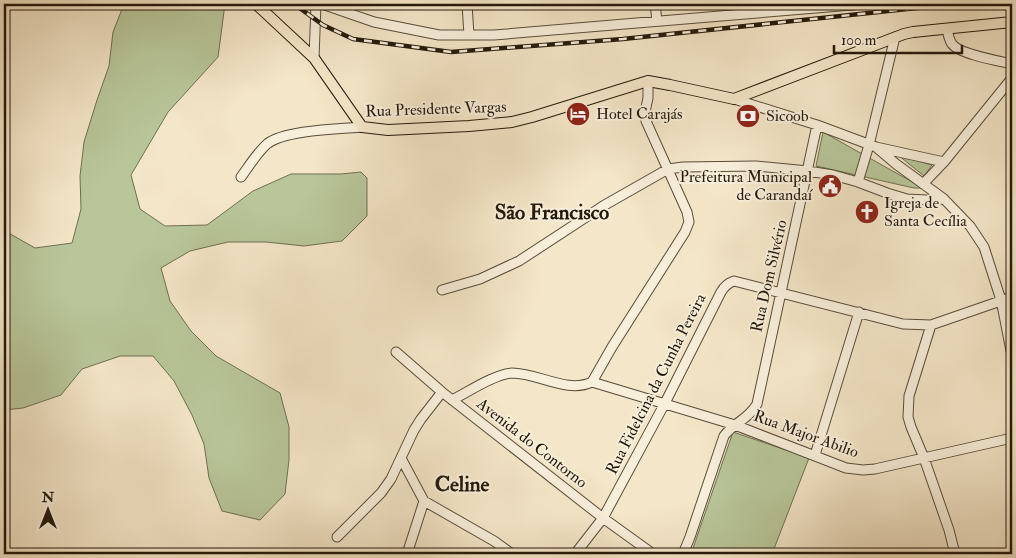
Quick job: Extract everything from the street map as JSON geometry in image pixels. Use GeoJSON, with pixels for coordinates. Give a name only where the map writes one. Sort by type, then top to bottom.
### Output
{"type":"FeatureCollection","features":[{"type":"Feature","properties":{"kind":"main road"},"geometry":{"type":"LineString","coordinates":[[256,4],[314,58],[362,127]]}},
{"type":"Feature","properties":{"kind":"main road"},"geometry":{"type":"LineString","coordinates":[[734,99],[895,37],[913,32],[1012,22]]}},
{"type":"Feature","properties":{"kind":"main road","name":"Rua Presidente Vargas"},"geometry":{"type":"LineString","coordinates":[[362,127],[388,130],[512,122],[648,81],[734,99]]}},
{"type":"Feature","properties":{"kind":"street"},"geometry":{"type":"LineString","coordinates":[[314,58],[316,4]]}},
{"type":"Feature","properties":{"kind":"street"},"geometry":{"type":"LineString","coordinates":[[322,4],[374,22],[439,35],[494,35],[810,6],[864,4]]}},
{"type":"Feature","properties":{"kind":"street"},"geometry":{"type":"LineString","coordinates":[[467,4],[469,35]]}},
{"type":"Feature","properties":{"kind":"street"},"geometry":{"type":"LineString","coordinates":[[655,4],[657,21]]}},
{"type":"Feature","properties":{"kind":"street"},"geometry":{"type":"LineString","coordinates":[[947,29],[949,39],[955,47],[1012,64]]}},
{"type":"Feature","properties":{"kind":"street"},"geometry":{"type":"LineString","coordinates":[[858,182],[872,146],[895,37]]}},
{"type":"Feature","properties":{"kind":"street"},"geometry":{"type":"LineString","coordinates":[[923,184],[944,162],[1012,78]]}},
{"type":"Feature","properties":{"kind":"street"},"geometry":{"type":"LineString","coordinates":[[452,400],[502,375],[512,373],[577,386],[592,382],[626,324],[685,232],[689,222],[688,212],[646,121],[648,81]]}},
{"type":"Feature","properties":{"kind":"street"},"geometry":{"type":"LineString","coordinates":[[734,99],[817,125],[872,146],[944,162]]}},
{"type":"Feature","properties":{"kind":"street","name":"Rua Dom Silvério"},"geometry":{"type":"LineString","coordinates":[[683,554],[724,436],[752,412],[757,404],[817,125]]}},
{"type":"Feature","properties":{"kind":"street","name":"Rua Presidente Vargas"},"geometry":{"type":"LineString","coordinates":[[241,177],[264,148],[277,138],[296,134],[362,127]]}},
{"type":"Feature","properties":{"kind":"street"},"geometry":{"type":"LineString","coordinates":[[872,146],[944,199],[970,226],[984,248],[1001,300],[1012,356]]}},
{"type":"Feature","properties":{"kind":"street"},"geometry":{"type":"LineString","coordinates":[[442,290],[480,279],[519,261],[603,206],[668,169],[756,166],[808,171],[858,182],[907,199],[944,199]]}},
{"type":"Feature","properties":{"kind":"street","name":"Rua Fidelcina da Cunha Pereira"},"geometry":{"type":"LineString","coordinates":[[575,554],[603,518],[665,403],[720,292],[727,284],[734,281],[780,293]]}},
{"type":"Feature","properties":{"kind":"street"},"geometry":{"type":"LineString","coordinates":[[780,293],[903,324],[931,325],[1012,297]]}},
{"type":"Feature","properties":{"kind":"street"},"geometry":{"type":"LineString","coordinates":[[815,456],[859,312]]}},
{"type":"Feature","properties":{"kind":"street"},"geometry":{"type":"LineString","coordinates":[[931,325],[909,396],[908,417],[949,530],[955,554]]}},
{"type":"Feature","properties":{"kind":"street","name":"Avenida do Contorno"},"geometry":{"type":"LineString","coordinates":[[396,352],[452,400],[603,518],[653,554]]}},
{"type":"Feature","properties":{"kind":"street","name":"Rua Major Abilio"},"geometry":{"type":"LineString","coordinates":[[592,382],[735,425],[846,468],[876,469],[1012,438]]}},
{"type":"Feature","properties":{"kind":"street"},"geometry":{"type":"LineString","coordinates":[[337,537],[381,493],[414,430],[442,392]]}},
{"type":"Feature","properties":{"kind":"street"},"geometry":{"type":"LineString","coordinates":[[401,458],[424,501],[494,541],[512,554]]}},
{"type":"Feature","properties":{"kind":"street"},"geometry":{"type":"LineString","coordinates":[[407,554],[424,501]]}},
{"type":"Feature","properties":{"kind":"green space"},"geometry":{"type":"Polygon","coordinates":[[[124,4],[225,4],[218,57],[168,112],[131,175],[140,209],[165,226],[207,225],[253,191],[291,174],[361,172],[367,178],[367,216],[342,241],[304,246],[266,242],[228,242],[190,251],[161,268],[170,301],[191,331],[216,356],[280,393],[289,427],[289,460],[285,494],[260,520],[222,511],[209,478],[204,444],[192,415],[174,381],[153,356],[120,356],[82,369],[61,395],[23,408],[4,410],[4,226],[5,231],[35,248],[72,243],[81,209],[80,176],[84,142],[109,66],[113,32],[124,4]]]}},
{"type":"Feature","properties":{"kind":"green space"},"geometry":{"type":"Polygon","coordinates":[[[823,132],[923,188],[914,188],[816,166],[823,132]]]}},
{"type":"Feature","properties":{"kind":"green space"},"geometry":{"type":"Polygon","coordinates":[[[898,155],[932,165],[924,176],[898,155]]]}},
{"type":"Feature","properties":{"kind":"green space"},"geometry":{"type":"Polygon","coordinates":[[[733,432],[809,458],[772,554],[691,554],[733,432]]]}},
{"type":"Feature","properties":{"kind":"railway"},"geometry":{"type":"LineString","coordinates":[[294,4],[323,25],[353,39],[451,52],[623,39],[955,4]]}},
{"type":"Feature","properties":{"kind":"place","name":"Hotel Carajás"},"geometry":{"type":"Point","coordinates":[578,114]}},
{"type":"Feature","properties":{"kind":"place","name":"Sicoob"},"geometry":{"type":"Point","coordinates":[748,116]}},
{"type":"Feature","properties":{"kind":"place","name":"Prefeitura Municipal de Carandaí"},"geometry":{"type":"Point","coordinates":[830,186]}},
{"type":"Feature","properties":{"kind":"place","name":"Igreja de Santa Cecília"},"geometry":{"type":"Point","coordinates":[867,212]}},
{"type":"Feature","properties":{"kind":"district","name":"São Francisco"},"geometry":{"type":"Point","coordinates":[552,212]}},
{"type":"Feature","properties":{"kind":"district","name":"Celine"},"geometry":{"type":"Point","coordinates":[462,484]}}]}
